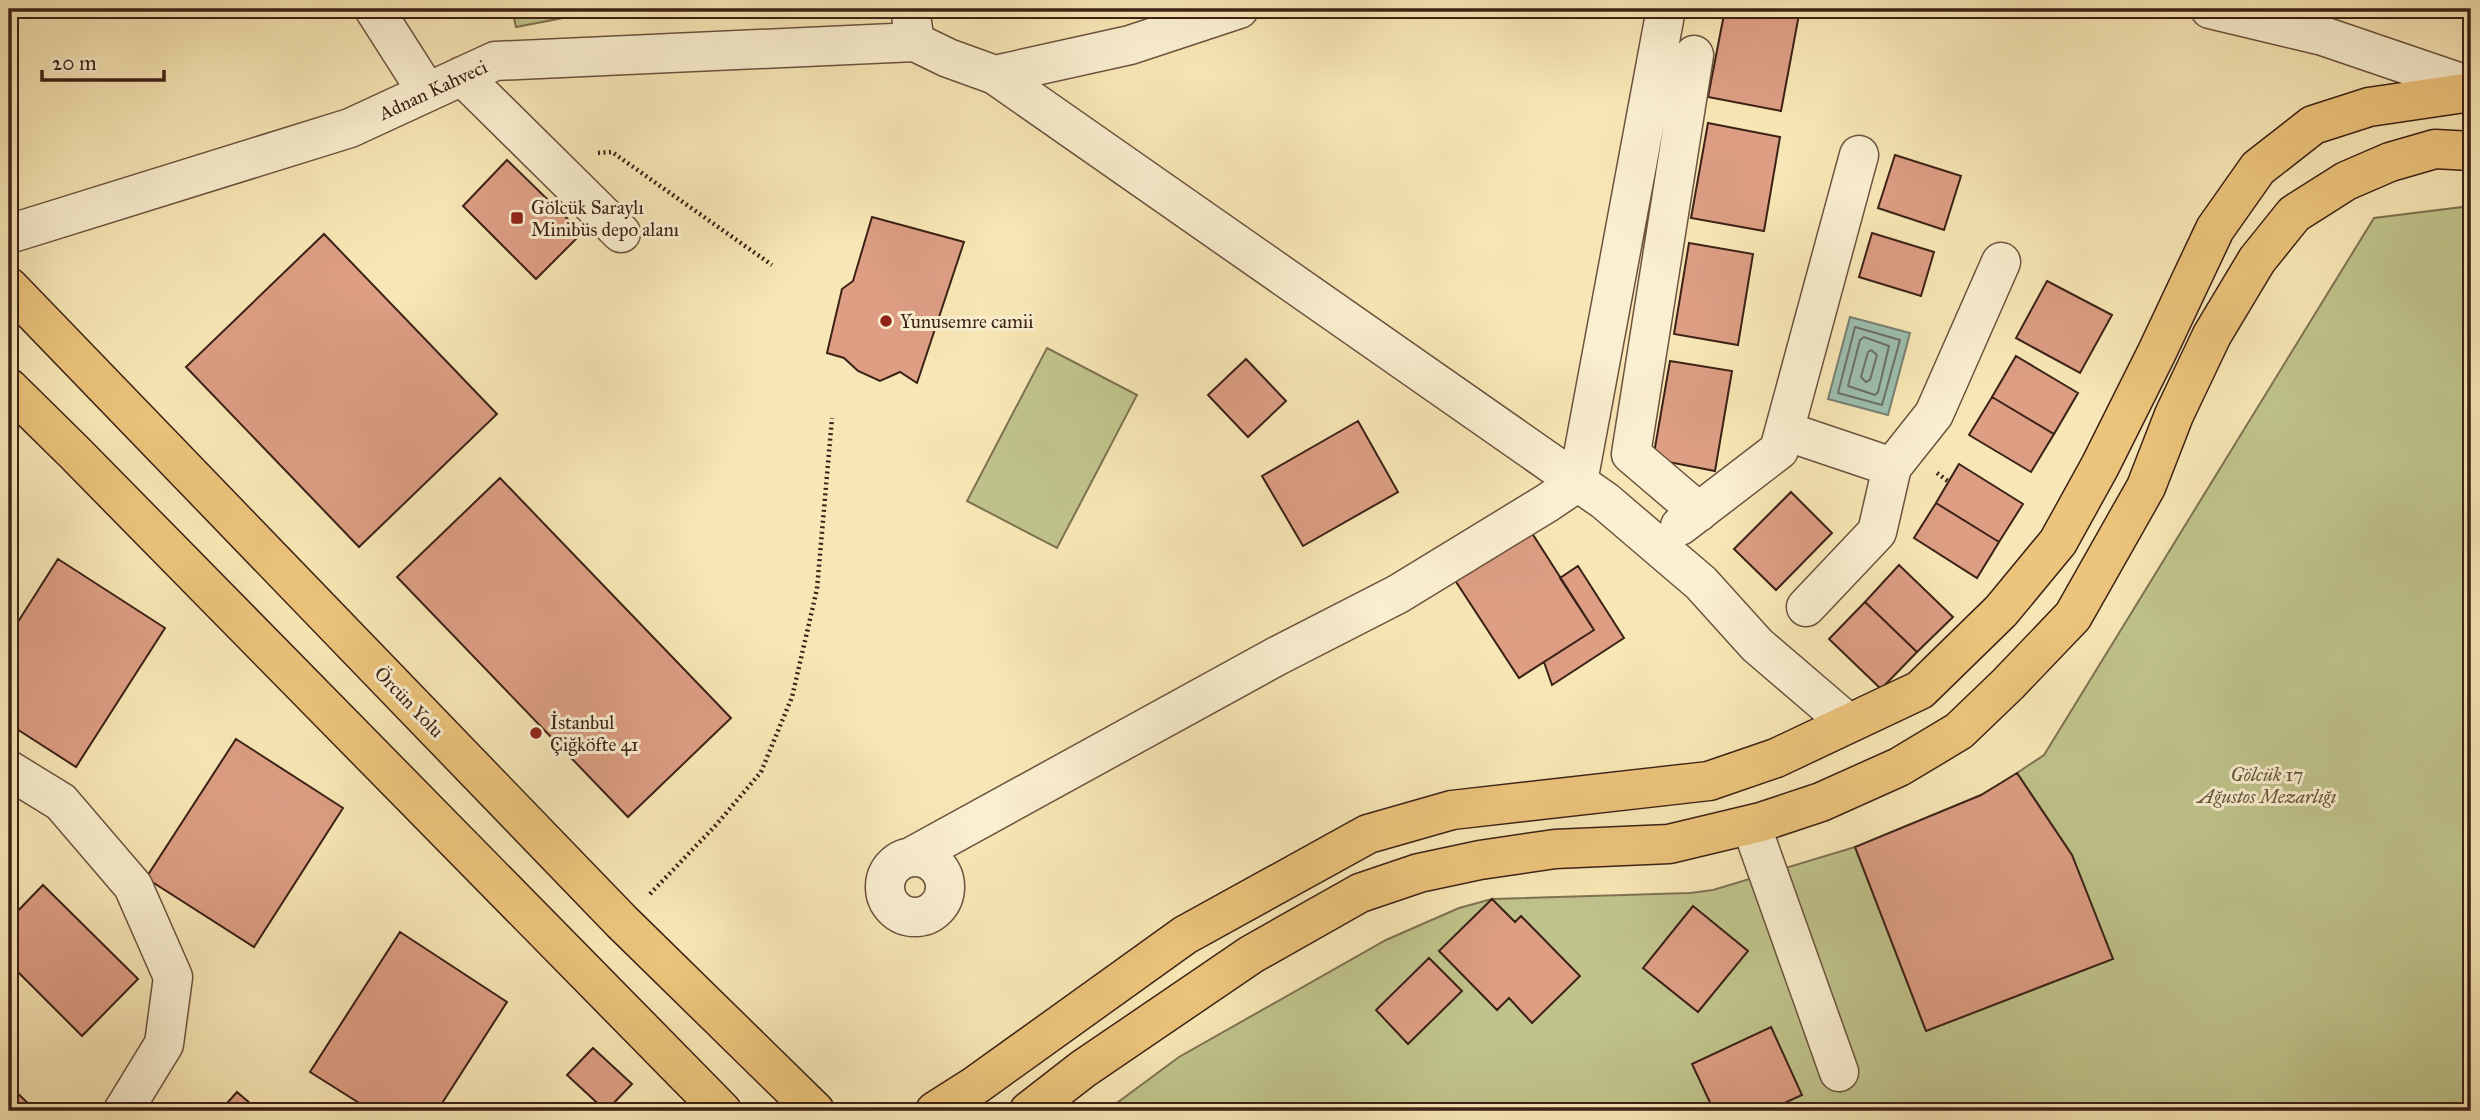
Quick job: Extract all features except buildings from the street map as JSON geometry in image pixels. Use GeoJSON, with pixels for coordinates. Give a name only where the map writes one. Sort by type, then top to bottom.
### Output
{"type":"FeatureCollection","features":[{"type":"Feature","properties":{"kind":"main road"},"geometry":{"type":"LineString","coordinates":[[935,1111],[976,1085],[1185,935],[1368,834],[1452,810],[1709,781],[1776,758],[1920,690],[2001,611],[2058,542],[2100,466],[2157,352],[2214,229],[2258,168],[2313,125],[2369,107],[2471,91]]}},
{"type":"Feature","properties":{"kind":"main road"},"geometry":{"type":"LineString","coordinates":[[1029,1111],[1083,1069],[1252,954],[1360,893],[1419,873],[1480,860],[1555,849],[1669,844],[1751,825],[1821,802],[1899,767],[1959,731],[2073,616],[2146,487],[2174,415],[2212,335],[2257,260],[2294,214],[2346,181],[2390,162],[2435,149],[2471,151]]}},
{"type":"Feature","properties":{"kind":"main road","name":"Örcün Yolu"},"geometry":{"type":"LineString","coordinates":[[9,286],[622,922],[814,1111]]}},
{"type":"Feature","properties":{"kind":"main road"},"geometry":{"type":"LineString","coordinates":[[9,388],[723,1111]]}},
{"type":"Feature","properties":{"kind":"street"},"geometry":{"type":"LineString","coordinates":[[374,9],[427,92]]}},
{"type":"Feature","properties":{"kind":"street"},"geometry":{"type":"LineString","coordinates":[[995,75],[1130,45],[1239,9]]}},
{"type":"Feature","properties":{"kind":"street"},"geometry":{"type":"LineString","coordinates":[[911,857],[1277,656],[1398,594],[1578,482],[1666,9]]}},
{"type":"Feature","properties":{"kind":"street"},"geometry":{"type":"LineString","coordinates":[[2210,9],[2323,36],[2458,82],[2471,91]]}},
{"type":"Feature","properties":{"kind":"street","name":"Adnan Kahveci"},"geometry":{"type":"LineString","coordinates":[[9,234],[350,128],[495,61],[913,26],[948,58],[995,75],[1605,501],[1701,583],[1757,645],[1848,723]]}},
{"type":"Feature","properties":{"kind":"street"},"geometry":{"type":"LineString","coordinates":[[1695,55],[1631,454],[1699,512]]}},
{"type":"Feature","properties":{"kind":"street"},"geometry":{"type":"LineString","coordinates":[[462,76],[621,233]]}},
{"type":"Feature","properties":{"kind":"street"},"geometry":{"type":"LineString","coordinates":[[1656,544],[1779,450],[1859,155]]}},
{"type":"Feature","properties":{"kind":"street"},"geometry":{"type":"LineString","coordinates":[[1807,607],[1877,532],[1892,467],[1934,414],[2001,262]]}},
{"type":"Feature","properties":{"kind":"street"},"geometry":{"type":"LineString","coordinates":[[1785,430],[1892,467]]}},
{"type":"Feature","properties":{"kind":"street"},"geometry":{"type":"LineString","coordinates":[[9,770],[61,802],[133,886],[173,977],[164,1044],[123,1111]]}},
{"type":"Feature","properties":{"kind":"street"},"geometry":{"type":"LineString","coordinates":[[1751,825],[1839,1072]]}},
{"type":"Feature","properties":{"kind":"path"},"geometry":{"type":"LineString","coordinates":[[590,154],[612,152],[772,265]]}},
{"type":"Feature","properties":{"kind":"path"},"geometry":{"type":"LineString","coordinates":[[622,922],[716,825],[761,772],[792,698],[817,589],[832,418]]}},
{"type":"Feature","properties":{"kind":"green space"},"geometry":{"type":"Polygon","coordinates":[[[512,9],[610,9],[516,27],[512,9]]]}},
{"type":"Feature","properties":{"kind":"green space","name":"Gölcük 17 Ağustos Mezarlığı"},"geometry":{"type":"Polygon","coordinates":[[[2471,206],[2471,1111],[1106,1111],[1179,1057],[1386,940],[1459,908],[1492,899],[1713,890],[1855,847],[1926,1031],[2112,959],[2072,855],[2017,773],[2044,755],[2374,218],[2471,206]]]}},
{"type":"Feature","properties":{"kind":"green space"},"geometry":{"type":"Polygon","coordinates":[[[1047,348],[1137,395],[1057,548],[967,501],[1047,348]]]}},
{"type":"Feature","properties":{"kind":"water"},"geometry":{"type":"Polygon","coordinates":[[[1850,317],[1910,333],[1888,415],[1828,399],[1850,317]]]}},
{"type":"Feature","properties":{"kind":"place","name":"Gölcük Saraylı Minibüs depo alanı"},"geometry":{"type":"Point","coordinates":[517,218]}},
{"type":"Feature","properties":{"kind":"place","name":"Yunusemre camii"},"geometry":{"type":"Point","coordinates":[886,321]}},
{"type":"Feature","properties":{"kind":"place","name":"İstanbul Çiğköfte 41"},"geometry":{"type":"Point","coordinates":[536,733]}}]}
